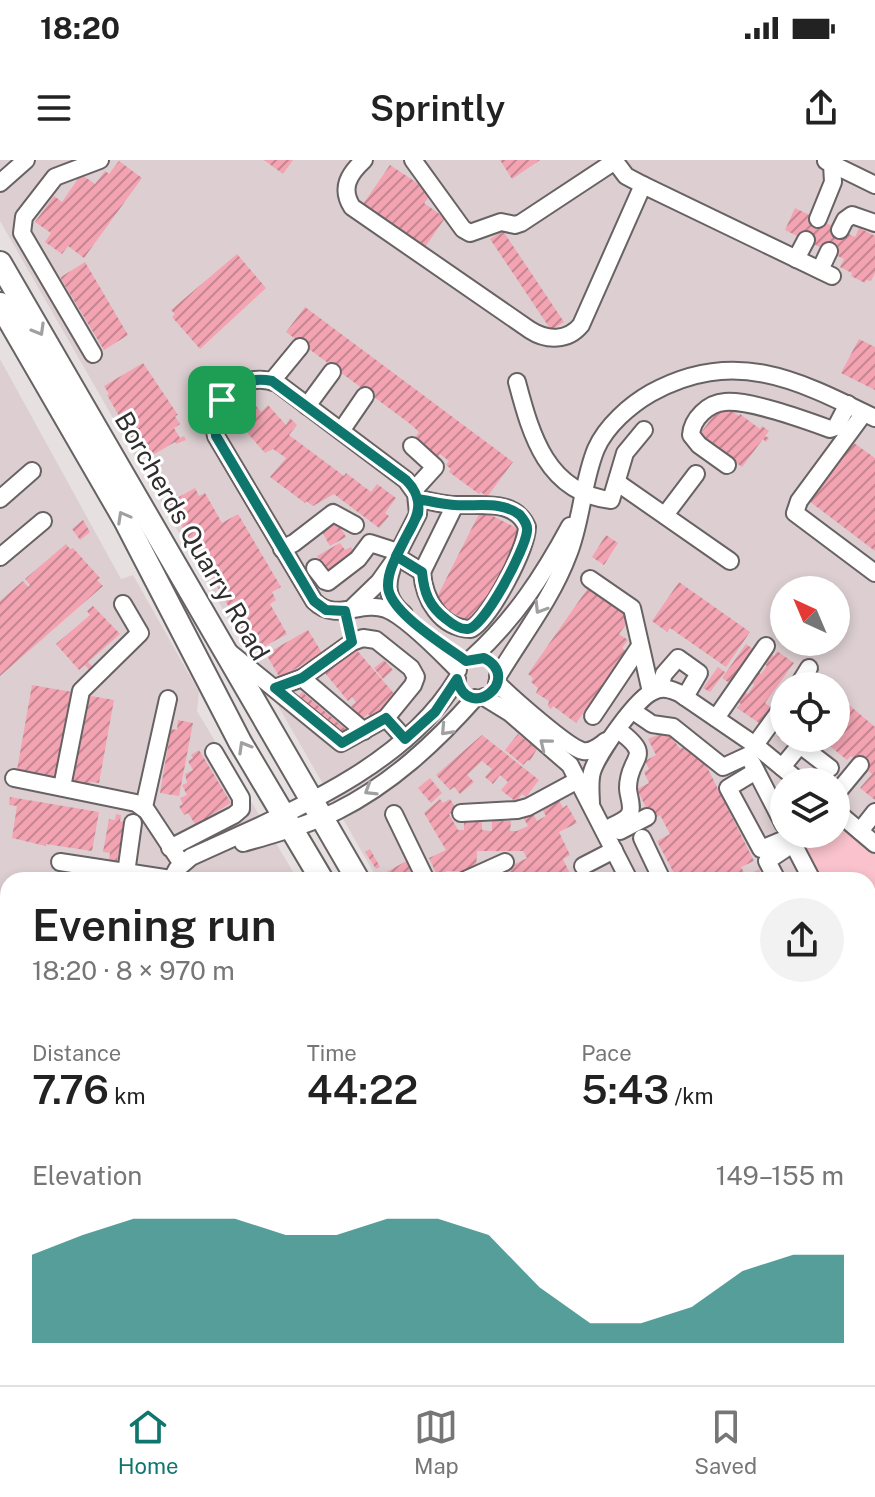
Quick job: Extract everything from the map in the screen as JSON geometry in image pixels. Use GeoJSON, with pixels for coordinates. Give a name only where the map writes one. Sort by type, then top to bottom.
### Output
{"type":"FeatureCollection","features":[{"type":"Feature","properties":{"kind":"main road","name":"Borcherds Quarry Road"},"geometry":{"type":"LineString","coordinates":[[0,263],[354,872]]}},
{"type":"Feature","properties":{"kind":"main road","name":"Borcherds Quarry Road"},"geometry":{"type":"LineString","coordinates":[[0,304],[125,520],[240,742],[317,872]]}},
{"type":"Feature","properties":{"kind":"street"},"geometry":{"type":"LineString","coordinates":[[0,183],[26,160]]}},
{"type":"Feature","properties":{"kind":"street"},"geometry":{"type":"LineString","coordinates":[[93,354],[22,233],[21,223],[55,177],[100,160]]}},
{"type":"Feature","properties":{"kind":"street"},"geometry":{"type":"LineString","coordinates":[[364,160],[351,171],[347,181],[346,192],[352,207],[530,330],[551,338],[572,334],[581,325],[643,185]]}},
{"type":"Feature","properties":{"kind":"street"},"geometry":{"type":"LineString","coordinates":[[413,160],[463,229],[470,233],[501,222],[521,223],[614,161],[626,176],[643,185],[826,273],[829,251]]}},
{"type":"Feature","properties":{"kind":"street"},"geometry":{"type":"LineString","coordinates":[[828,162],[875,185]]}},
{"type":"Feature","properties":{"kind":"street"},"geometry":{"type":"LineString","coordinates":[[818,219],[833,182],[828,162]]}},
{"type":"Feature","properties":{"kind":"street"},"geometry":{"type":"LineString","coordinates":[[840,230],[852,215],[875,223]]}},
{"type":"Feature","properties":{"kind":"street"},"geometry":{"type":"LineString","coordinates":[[796,259],[806,240]]}},
{"type":"Feature","properties":{"kind":"street"},"geometry":{"type":"LineString","coordinates":[[272,381],[300,347]]}},
{"type":"Feature","properties":{"kind":"street"},"geometry":{"type":"LineString","coordinates":[[318,808],[336,811],[391,777],[424,752],[480,698],[493,691],[561,572],[573,541],[597,447],[611,427],[645,397],[678,381],[715,370],[763,372],[802,383],[870,415],[799,501],[795,513],[875,573]]}},
{"type":"Feature","properties":{"kind":"street"},"geometry":{"type":"LineString","coordinates":[[307,406],[332,372]]}},
{"type":"Feature","properties":{"kind":"street"},"geometry":{"type":"LineString","coordinates":[[348,611],[371,592],[396,556],[418,514],[416,494],[406,480],[272,381],[252,379],[240,384],[217,407],[213,422],[216,436],[314,601],[326,610],[348,611],[376,607],[391,611],[463,667]]}},
{"type":"Feature","properties":{"kind":"street"},"geometry":{"type":"LineString","coordinates":[[517,382],[526,416],[542,455],[573,488],[582,503]]}},
{"type":"Feature","properties":{"kind":"street"},"geometry":{"type":"LineString","coordinates":[[341,431],[365,396]]}},
{"type":"Feature","properties":{"kind":"street"},"geometry":{"type":"LineString","coordinates":[[727,465],[699,445],[691,435],[697,418],[716,404],[724,402],[752,406],[830,429],[836,427],[848,404]]}},
{"type":"Feature","properties":{"kind":"street"},"geometry":{"type":"LineString","coordinates":[[582,503],[611,500],[625,453],[644,430]]}},
{"type":"Feature","properties":{"kind":"street"},"geometry":{"type":"LineString","coordinates":[[412,446],[435,467],[416,494]]}},
{"type":"Feature","properties":{"kind":"street"},"geometry":{"type":"LineString","coordinates":[[0,499],[32,471]]}},
{"type":"Feature","properties":{"kind":"street"},"geometry":{"type":"LineString","coordinates":[[665,515],[696,474]]}},
{"type":"Feature","properties":{"kind":"street"},"geometry":{"type":"LineString","coordinates":[[618,483],[730,561]]}},
{"type":"Feature","properties":{"kind":"street"},"geometry":{"type":"LineString","coordinates":[[416,494],[455,505],[504,507],[522,518],[527,533],[510,573],[480,622],[468,629],[454,625],[431,606],[425,595],[422,572],[455,505]]}},
{"type":"Feature","properties":{"kind":"street"},"geometry":{"type":"LineString","coordinates":[[176,872],[182,864],[203,852],[318,808],[435,712],[463,667],[503,628],[539,581],[582,503]]}},
{"type":"Feature","properties":{"kind":"street"},"geometry":{"type":"LineString","coordinates":[[282,549],[333,513],[355,525]]}},
{"type":"Feature","properties":{"kind":"street"},"geometry":{"type":"LineString","coordinates":[[0,557],[43,521]]}},
{"type":"Feature","properties":{"kind":"street"},"geometry":{"type":"LineString","coordinates":[[315,568],[328,582],[358,559],[370,543],[422,572]]}},
{"type":"Feature","properties":{"kind":"street"},"geometry":{"type":"LineString","coordinates":[[396,556],[388,585],[391,600],[463,667]]}},
{"type":"Feature","properties":{"kind":"street"},"geometry":{"type":"LineString","coordinates":[[590,579],[632,608],[640,646],[655,691]]}},
{"type":"Feature","properties":{"kind":"street"},"geometry":{"type":"LineString","coordinates":[[62,787],[81,691],[140,633],[123,604]]}},
{"type":"Feature","properties":{"kind":"street"},"geometry":{"type":"LineString","coordinates":[[348,611],[352,642]]}},
{"type":"Feature","properties":{"kind":"street"},"geometry":{"type":"LineString","coordinates":[[227,650],[341,743],[386,718],[413,685],[415,674],[376,640],[363,638],[352,642],[302,678],[275,688]]}},
{"type":"Feature","properties":{"kind":"street"},"geometry":{"type":"LineString","coordinates":[[593,716],[640,646]]}},
{"type":"Feature","properties":{"kind":"street"},"geometry":{"type":"LineString","coordinates":[[716,718],[766,646]]}},
{"type":"Feature","properties":{"kind":"street"},"geometry":{"type":"LineString","coordinates":[[591,805],[591,780],[595,765],[617,731],[655,691],[678,658],[699,673],[685,697]]}},
{"type":"Feature","properties":{"kind":"street"},"geometry":{"type":"LineString","coordinates":[[463,667],[489,661],[498,680],[523,707],[578,749],[592,750],[617,731]]}},
{"type":"Feature","properties":{"kind":"street"},"geometry":{"type":"LineString","coordinates":[[463,667],[461,690],[510,713],[563,759],[578,780],[625,872]]}},
{"type":"Feature","properties":{"kind":"street"},"geometry":{"type":"LineString","coordinates":[[807,672],[809,668]]}},
{"type":"Feature","properties":{"kind":"street"},"geometry":{"type":"LineString","coordinates":[[302,678],[364,731]]}},
{"type":"Feature","properties":{"kind":"street"},"geometry":{"type":"LineString","coordinates":[[655,691],[667,689],[685,697],[734,730],[753,759],[770,795]]}},
{"type":"Feature","properties":{"kind":"street"},"geometry":{"type":"LineString","coordinates":[[144,807],[168,699]]}},
{"type":"Feature","properties":{"kind":"street"},"geometry":{"type":"LineString","coordinates":[[633,711],[652,724],[673,727],[723,767],[753,759],[782,767],[801,745],[830,768]]}},
{"type":"Feature","properties":{"kind":"street"},"geometry":{"type":"LineString","coordinates":[[386,718],[405,739]]}},
{"type":"Feature","properties":{"kind":"street"},"geometry":{"type":"LineString","coordinates":[[770,729],[753,759],[728,788],[761,849],[770,844]]}},
{"type":"Feature","properties":{"kind":"street"},"geometry":{"type":"LineString","coordinates":[[583,866],[630,813],[629,777],[639,750],[631,739],[617,731]]}},
{"type":"Feature","properties":{"kind":"street"},"geometry":{"type":"LineString","coordinates":[[170,848],[241,809],[241,798],[214,752]]}},
{"type":"Feature","properties":{"kind":"street"},"geometry":{"type":"LineString","coordinates":[[717,781],[753,759]]}},
{"type":"Feature","properties":{"kind":"street"},"geometry":{"type":"LineString","coordinates":[[850,777],[860,765]]}},
{"type":"Feature","properties":{"kind":"street"},"geometry":{"type":"LineString","coordinates":[[14,778],[124,800],[144,807],[182,864]]}},
{"type":"Feature","properties":{"kind":"street"},"geometry":{"type":"LineString","coordinates":[[461,813],[528,807],[578,780]]}},
{"type":"Feature","properties":{"kind":"street"},"geometry":{"type":"LineString","coordinates":[[860,831],[875,812]]}},
{"type":"Feature","properties":{"kind":"street"},"geometry":{"type":"LineString","coordinates":[[394,814],[422,872]]}},
{"type":"Feature","properties":{"kind":"street"},"geometry":{"type":"LineString","coordinates":[[608,839],[647,817]]}},
{"type":"Feature","properties":{"kind":"street"},"geometry":{"type":"LineString","coordinates":[[126,872],[133,823]]}},
{"type":"Feature","properties":{"kind":"street"},"geometry":{"type":"LineString","coordinates":[[850,823],[875,844]]}},
{"type":"Feature","properties":{"kind":"street"},"geometry":{"type":"LineString","coordinates":[[642,838],[658,872]]}},
{"type":"Feature","properties":{"kind":"street"},"geometry":{"type":"LineString","coordinates":[[773,872],[767,861],[778,848]]}},
{"type":"Feature","properties":{"kind":"street"},"geometry":{"type":"LineString","coordinates":[[796,848],[808,872]]}},
{"type":"Feature","properties":{"kind":"street"},"geometry":{"type":"LineString","coordinates":[[60,862],[120,872]]}},
{"type":"Feature","properties":{"kind":"street"},"geometry":{"type":"LineString","coordinates":[[483,872],[505,862]]}},
{"type":"Feature","properties":{"kind":"shaded area"},"geometry":{"type":"Polygon","coordinates":[[[0,160],[875,160],[875,872],[373,872],[0,221],[0,160]]]}},
{"type":"Feature","properties":{"kind":"shaded area"},"geometry":{"type":"Polygon","coordinates":[[[0,359],[121,579],[133,575],[199,692],[197,711],[293,872],[0,872],[0,359]]]}},
{"type":"Feature","properties":{"kind":"shaded area"},"geometry":{"type":"Polygon","coordinates":[[[850,832],[875,853],[875,872],[815,872],[803,848],[850,848],[850,832]]]}},
{"type":"Feature","properties":{"kind":"building"},"geometry":{"type":"Polygon","coordinates":[[[264,160],[293,160],[283,174],[264,160]]]}},
{"type":"Feature","properties":{"kind":"building"},"geometry":{"type":"Polygon","coordinates":[[[500,160],[540,160],[512,179],[500,160]]]}},
{"type":"Feature","properties":{"kind":"building"},"geometry":{"type":"Polygon","coordinates":[[[119,161],[142,178],[84,258],[68,246],[62,254],[45,242],[51,233],[35,222],[54,196],[62,202],[80,176],[95,184],[105,171],[109,174],[119,161]]]}},
{"type":"Feature","properties":{"kind":"building"},"geometry":{"type":"Polygon","coordinates":[[[390,165],[432,193],[424,203],[445,218],[423,250],[361,207],[390,165]]]}},
{"type":"Feature","properties":{"kind":"building"},"geometry":{"type":"Polygon","coordinates":[[[795,208],[855,237],[859,228],[875,236],[875,273],[871,281],[866,280],[865,283],[851,276],[852,273],[840,267],[844,259],[785,230],[795,208]]]}},
{"type":"Feature","properties":{"kind":"building"},"geometry":{"type":"Polygon","coordinates":[[[503,231],[564,322],[551,330],[490,239],[503,231]]]}},
{"type":"Feature","properties":{"kind":"building"},"geometry":{"type":"Polygon","coordinates":[[[237,254],[266,288],[200,349],[172,317],[175,314],[171,310],[237,254]]]}},
{"type":"Feature","properties":{"kind":"building"},"geometry":{"type":"Polygon","coordinates":[[[85,262],[128,335],[104,350],[61,279],[85,262]]]}},
{"type":"Feature","properties":{"kind":"building"},"geometry":{"type":"Polygon","coordinates":[[[305,307],[513,462],[487,497],[449,472],[451,469],[446,465],[449,461],[440,454],[438,457],[414,439],[419,432],[409,423],[286,332],[305,307]]]}},
{"type":"Feature","properties":{"kind":"building"},"geometry":{"type":"Polygon","coordinates":[[[859,339],[875,347],[875,390],[841,373],[859,339]]]}},
{"type":"Feature","properties":{"kind":"building"},"geometry":{"type":"Polygon","coordinates":[[[143,363],[178,415],[175,416],[180,424],[174,428],[180,438],[184,436],[186,440],[175,442],[151,456],[145,445],[138,449],[104,386],[143,363]]]}},
{"type":"Feature","properties":{"kind":"building"},"geometry":{"type":"Polygon","coordinates":[[[722,404],[760,429],[762,426],[769,431],[765,436],[769,438],[766,442],[763,439],[742,467],[697,438],[722,404]]]}},
{"type":"Feature","properties":{"kind":"building"},"geometry":{"type":"Polygon","coordinates":[[[268,405],[286,425],[290,418],[297,425],[289,435],[344,476],[346,473],[371,492],[377,484],[396,498],[385,513],[389,516],[379,528],[334,494],[313,506],[270,477],[286,458],[273,449],[265,453],[243,428],[248,424],[243,418],[256,406],[261,412],[268,405]]]}},
{"type":"Feature","properties":{"kind":"building"},"geometry":{"type":"Polygon","coordinates":[[[854,443],[875,458],[875,551],[809,501],[854,443]]]}},
{"type":"Feature","properties":{"kind":"building"},"geometry":{"type":"Polygon","coordinates":[[[195,488],[199,496],[205,493],[222,523],[238,514],[281,587],[272,592],[276,600],[270,604],[287,634],[258,650],[255,646],[253,648],[168,503],[195,488]]]}},
{"type":"Feature","properties":{"kind":"building"},"geometry":{"type":"Polygon","coordinates":[[[481,510],[524,532],[476,625],[434,603],[481,510]]]}},
{"type":"Feature","properties":{"kind":"building"},"geometry":{"type":"Polygon","coordinates":[[[335,518],[346,537],[330,546],[319,527],[335,518]]]}},
{"type":"Feature","properties":{"kind":"building"},"geometry":{"type":"Polygon","coordinates":[[[83,520],[90,532],[80,540],[72,529],[83,520]]]}},
{"type":"Feature","properties":{"kind":"building"},"geometry":{"type":"Polygon","coordinates":[[[606,535],[618,543],[604,565],[592,557],[606,535]]]}},
{"type":"Feature","properties":{"kind":"building"},"geometry":{"type":"Polygon","coordinates":[[[340,543],[345,550],[351,547],[357,556],[327,574],[317,556],[340,543]]]}},
{"type":"Feature","properties":{"kind":"building"},"geometry":{"type":"Polygon","coordinates":[[[66,544],[100,578],[97,580],[103,586],[0,676],[0,601],[23,581],[28,587],[30,585],[25,579],[66,544]]]}},
{"type":"Feature","properties":{"kind":"building"},"geometry":{"type":"Polygon","coordinates":[[[679,582],[750,632],[726,667],[670,628],[667,632],[652,621],[679,582]]]}},
{"type":"Feature","properties":{"kind":"building"},"geometry":{"type":"Polygon","coordinates":[[[588,588],[597,594],[601,589],[618,601],[615,606],[631,617],[619,634],[628,640],[622,648],[627,652],[576,723],[553,706],[551,709],[548,706],[549,701],[536,693],[538,688],[528,674],[588,588]]]}},
{"type":"Feature","properties":{"kind":"building"},"geometry":{"type":"Polygon","coordinates":[[[93,606],[120,634],[88,662],[94,668],[90,671],[85,665],[79,670],[56,644],[90,615],[87,611],[93,606]]]}},
{"type":"Feature","properties":{"kind":"building"},"geometry":{"type":"Polygon","coordinates":[[[308,630],[322,653],[280,678],[266,654],[308,630]]]}},
{"type":"Feature","properties":{"kind":"building"},"geometry":{"type":"Polygon","coordinates":[[[746,644],[758,653],[734,686],[722,678],[746,644]]]}},
{"type":"Feature","properties":{"kind":"building"},"geometry":{"type":"Polygon","coordinates":[[[355,648],[397,697],[372,718],[368,714],[362,719],[351,706],[356,702],[352,697],[348,701],[325,673],[355,648]]]}},
{"type":"Feature","properties":{"kind":"building"},"geometry":{"type":"Polygon","coordinates":[[[768,651],[770,656],[784,656],[794,663],[787,672],[770,672],[770,696],[765,703],[770,707],[770,713],[762,725],[737,708],[741,704],[734,699],[741,689],[748,694],[754,685],[747,680],[755,670],[761,674],[767,666],[761,661],[768,651]]]}},
{"type":"Feature","properties":{"kind":"building"},"geometry":{"type":"Polygon","coordinates":[[[384,660],[393,670],[383,679],[374,668],[384,660]]]}},
{"type":"Feature","properties":{"kind":"building"},"geometry":{"type":"Polygon","coordinates":[[[718,667],[725,672],[710,692],[703,688],[718,667]]]}},
{"type":"Feature","properties":{"kind":"building"},"geometry":{"type":"Polygon","coordinates":[[[32,685],[72,692],[57,777],[17,770],[32,685]]]}},
{"type":"Feature","properties":{"kind":"building"},"geometry":{"type":"Polygon","coordinates":[[[302,692],[349,732],[342,741],[294,701],[302,692]]]}},
{"type":"Feature","properties":{"kind":"building"},"geometry":{"type":"Polygon","coordinates":[[[85,695],[114,700],[99,783],[90,782],[89,788],[76,786],[70,778],[85,695]]]}},
{"type":"Feature","properties":{"kind":"building"},"geometry":{"type":"Polygon","coordinates":[[[850,706],[875,727],[875,800],[860,788],[872,774],[851,756],[847,760],[837,752],[850,752],[850,706]]]}},
{"type":"Feature","properties":{"kind":"building"},"geometry":{"type":"Polygon","coordinates":[[[178,720],[193,723],[179,796],[160,793],[171,729],[177,730],[178,720]]]}},
{"type":"Feature","properties":{"kind":"building"},"geometry":{"type":"Polygon","coordinates":[[[662,733],[671,736],[680,749],[689,744],[697,759],[702,757],[754,861],[741,867],[744,872],[673,872],[657,841],[670,834],[660,815],[652,820],[637,789],[649,783],[644,772],[649,769],[645,761],[656,755],[648,739],[662,733]]]}},
{"type":"Feature","properties":{"kind":"building"},"geometry":{"type":"Polygon","coordinates":[[[518,734],[537,749],[530,761],[523,765],[505,750],[518,734]]]}},
{"type":"Feature","properties":{"kind":"building"},"geometry":{"type":"Polygon","coordinates":[[[482,735],[539,780],[526,797],[522,794],[516,802],[501,790],[508,782],[500,775],[493,784],[485,777],[492,769],[482,761],[467,775],[474,782],[460,794],[454,787],[450,790],[436,775],[482,735]]]}},
{"type":"Feature","properties":{"kind":"building"},"geometry":{"type":"Polygon","coordinates":[[[199,750],[231,803],[209,819],[195,824],[179,806],[183,804],[180,798],[187,795],[182,785],[187,783],[185,774],[193,770],[188,761],[199,750]]]}},
{"type":"Feature","properties":{"kind":"building"},"geometry":{"type":"Polygon","coordinates":[[[430,778],[442,793],[431,803],[418,788],[430,778]]]}},
{"type":"Feature","properties":{"kind":"building"},"geometry":{"type":"Polygon","coordinates":[[[10,797],[99,812],[92,851],[46,846],[12,838],[17,806],[9,805],[10,797]]]}},
{"type":"Feature","properties":{"kind":"building"},"geometry":{"type":"Polygon","coordinates":[[[558,798],[563,808],[567,805],[577,823],[559,832],[570,855],[563,859],[569,872],[499,872],[527,858],[523,851],[477,851],[476,872],[436,872],[429,858],[446,850],[424,813],[440,799],[443,803],[450,799],[457,810],[449,814],[458,830],[464,830],[464,820],[482,821],[482,830],[492,831],[492,821],[511,821],[510,831],[517,831],[528,826],[523,817],[532,812],[537,821],[546,816],[541,807],[558,798]]]}},
{"type":"Feature","properties":{"kind":"building"},"geometry":{"type":"Polygon","coordinates":[[[116,814],[121,815],[120,821],[125,822],[117,861],[109,860],[110,853],[103,852],[109,819],[115,820],[116,814]]]}},
{"type":"Feature","properties":{"kind":"building"},"geometry":{"type":"Polygon","coordinates":[[[370,849],[380,867],[376,869],[365,852],[370,849]]]}},
{"type":"Feature","properties":{"kind":"building"},"geometry":{"type":"Polygon","coordinates":[[[408,860],[415,872],[387,872],[408,860]]]}},
{"type":"Feature","properties":{"kind":"route"},"geometry":{"type":"LineString","coordinates":[[222,400],[214,414],[216,436],[308,593],[326,610],[345,611],[352,642],[302,678],[275,688],[342,743],[386,718],[405,739],[435,712],[457,679],[461,690],[470,697],[489,695],[498,676],[493,665],[484,658],[466,661],[400,611],[388,593],[389,577],[396,556],[408,533],[418,514],[418,499],[455,505],[504,507],[526,522],[525,540],[510,573],[480,622],[471,629],[454,625],[431,606],[425,595],[422,572],[396,556],[418,514],[419,508],[418,499],[416,494],[406,480],[277,383],[260,379],[245,381],[222,400]]}}]}
